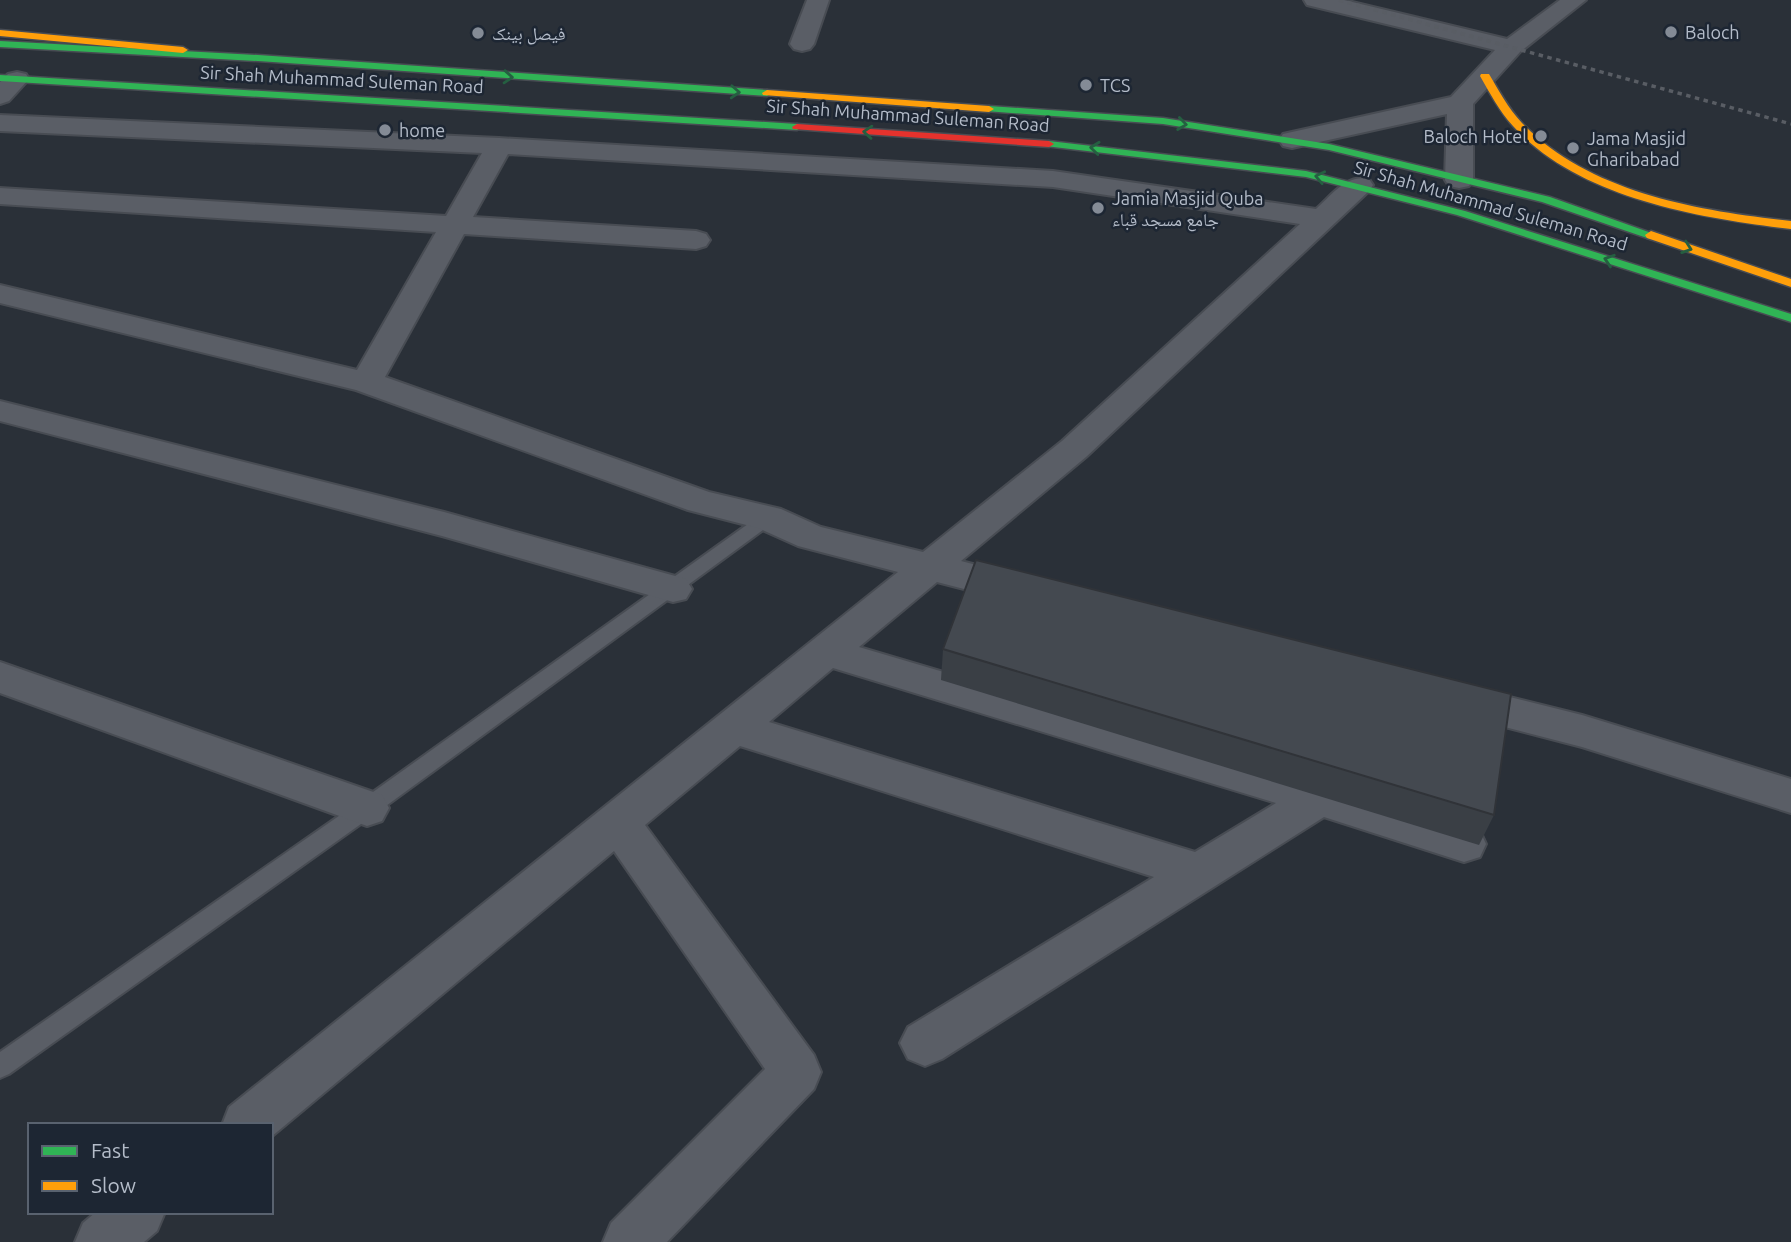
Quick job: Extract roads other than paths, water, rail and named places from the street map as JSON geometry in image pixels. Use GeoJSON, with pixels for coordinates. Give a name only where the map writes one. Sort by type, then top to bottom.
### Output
{"type":"FeatureCollection","features":[{"type":"Feature","properties":{"kind":"main road"},"geometry":{"type":"LineString","coordinates":[[0,33],[258,58]]}},
{"type":"Feature","properties":{"kind":"main road","name":"Sir Shah Muhammad Suleman Road"},"geometry":{"type":"LineString","coordinates":[[0,44],[258,58],[660,88],[1115,116],[1292,141],[1388,160],[1458,180],[1546,199],[1791,283]]}},
{"type":"Feature","properties":{"kind":"main road"},"geometry":{"type":"LineString","coordinates":[[1485,76],[1524,131],[1561,157],[1623,190],[1703,211]]}},
{"type":"Feature","properties":{"kind":"main road","name":"Sir Shah Muhammad Suleman Road"},"geometry":{"type":"LineString","coordinates":[[6,84],[640,116],[1088,147],[1306,174],[1359,185],[1461,213],[1791,318]]}},
{"type":"Feature","properties":{"kind":"main road"},"geometry":{"type":"LineString","coordinates":[[1359,185],[1388,160]]}},
{"type":"Feature","properties":{"kind":"main road"},"geometry":{"type":"LineString","coordinates":[[1546,199],[1703,211],[1791,225]]}},
{"type":"Feature","properties":{"kind":"main road"},"geometry":{"type":"LineString","coordinates":[[1635,268],[1743,321]]}},
{"type":"Feature","properties":{"kind":"street"},"geometry":{"type":"LineString","coordinates":[[802,44],[818,0]]}},
{"type":"Feature","properties":{"kind":"street"},"geometry":{"type":"LineString","coordinates":[[1315,0],[1511,47]]}},
{"type":"Feature","properties":{"kind":"street"},"geometry":{"type":"LineString","coordinates":[[1292,141],[1460,103],[1511,47],[1575,0]]}},
{"type":"Feature","properties":{"kind":"street"},"geometry":{"type":"LineString","coordinates":[[1458,180],[1460,103]]}},
{"type":"Feature","properties":{"kind":"street"},"geometry":{"type":"LineString","coordinates":[[0,123],[499,146],[1053,179],[1322,219]]}},
{"type":"Feature","properties":{"kind":"street"},"geometry":{"type":"LineString","coordinates":[[366,382],[499,146]]}},
{"type":"Feature","properties":{"kind":"street"},"geometry":{"type":"LineString","coordinates":[[249,1123],[1074,449],[1359,185]]}},
{"type":"Feature","properties":{"kind":"street"},"geometry":{"type":"LineString","coordinates":[[0,196],[696,240]]}},
{"type":"Feature","properties":{"kind":"street"},"geometry":{"type":"LineString","coordinates":[[0,294],[366,382],[701,502],[768,518],[811,537],[1053,598]]}},
{"type":"Feature","properties":{"kind":"street"},"geometry":{"type":"LineString","coordinates":[[0,411],[444,524],[673,589]]}},
{"type":"Feature","properties":{"kind":"street"},"geometry":{"type":"LineString","coordinates":[[827,652],[1319,798],[1464,844]]}},
{"type":"Feature","properties":{"kind":"street"},"geometry":{"type":"LineString","coordinates":[[0,677],[367,808]]}},
{"type":"Feature","properties":{"kind":"street"},"geometry":{"type":"LineString","coordinates":[[1419,690],[1582,731],[1791,796]]}},
{"type":"Feature","properties":{"kind":"street"},"geometry":{"type":"LineString","coordinates":[[735,728],[1200,872]]}},
{"type":"Feature","properties":{"kind":"street"},"geometry":{"type":"LineString","coordinates":[[925,1043],[1319,798]]}},
{"type":"Feature","properties":{"kind":"street"},"geometry":{"type":"LineString","coordinates":[[619,823],[796,1072],[630,1242]]}},
{"type":"Feature","properties":{"kind":"street"},"geometry":{"type":"LineString","coordinates":[[102,1242],[136,1214]]}},
{"type":"Feature","properties":{"kind":"lane"},"geometry":{"type":"LineString","coordinates":[[0,1066],[367,808],[768,518]]}},
{"type":"Feature","properties":{"kind":"railway"},"geometry":{"type":"LineString","coordinates":[[1339,0],[1791,124]]}},
{"type":"Feature","properties":{"kind":"place","name":"Baloch"},"geometry":{"type":"Point","coordinates":[1671,32]}},
{"type":"Feature","properties":{"kind":"place","name":"فیصل بینک"},"geometry":{"type":"Point","coordinates":[478,33]}},
{"type":"Feature","properties":{"kind":"place","name":"TCS"},"geometry":{"type":"Point","coordinates":[1086,85]}},
{"type":"Feature","properties":{"kind":"place","name":"home"},"geometry":{"type":"Point","coordinates":[385,130]}},
{"type":"Feature","properties":{"kind":"place","name":"Baloch Hotel"},"geometry":{"type":"Point","coordinates":[1541,136]}},
{"type":"Feature","properties":{"kind":"place","name":"Jama Masjid Gharibabad"},"geometry":{"type":"Point","coordinates":[1573,148]}},
{"type":"Feature","properties":{"kind":"place","name":"Jamia Masjid Quba جامع مسجد قباء"},"geometry":{"type":"Point","coordinates":[1098,208]}}]}
